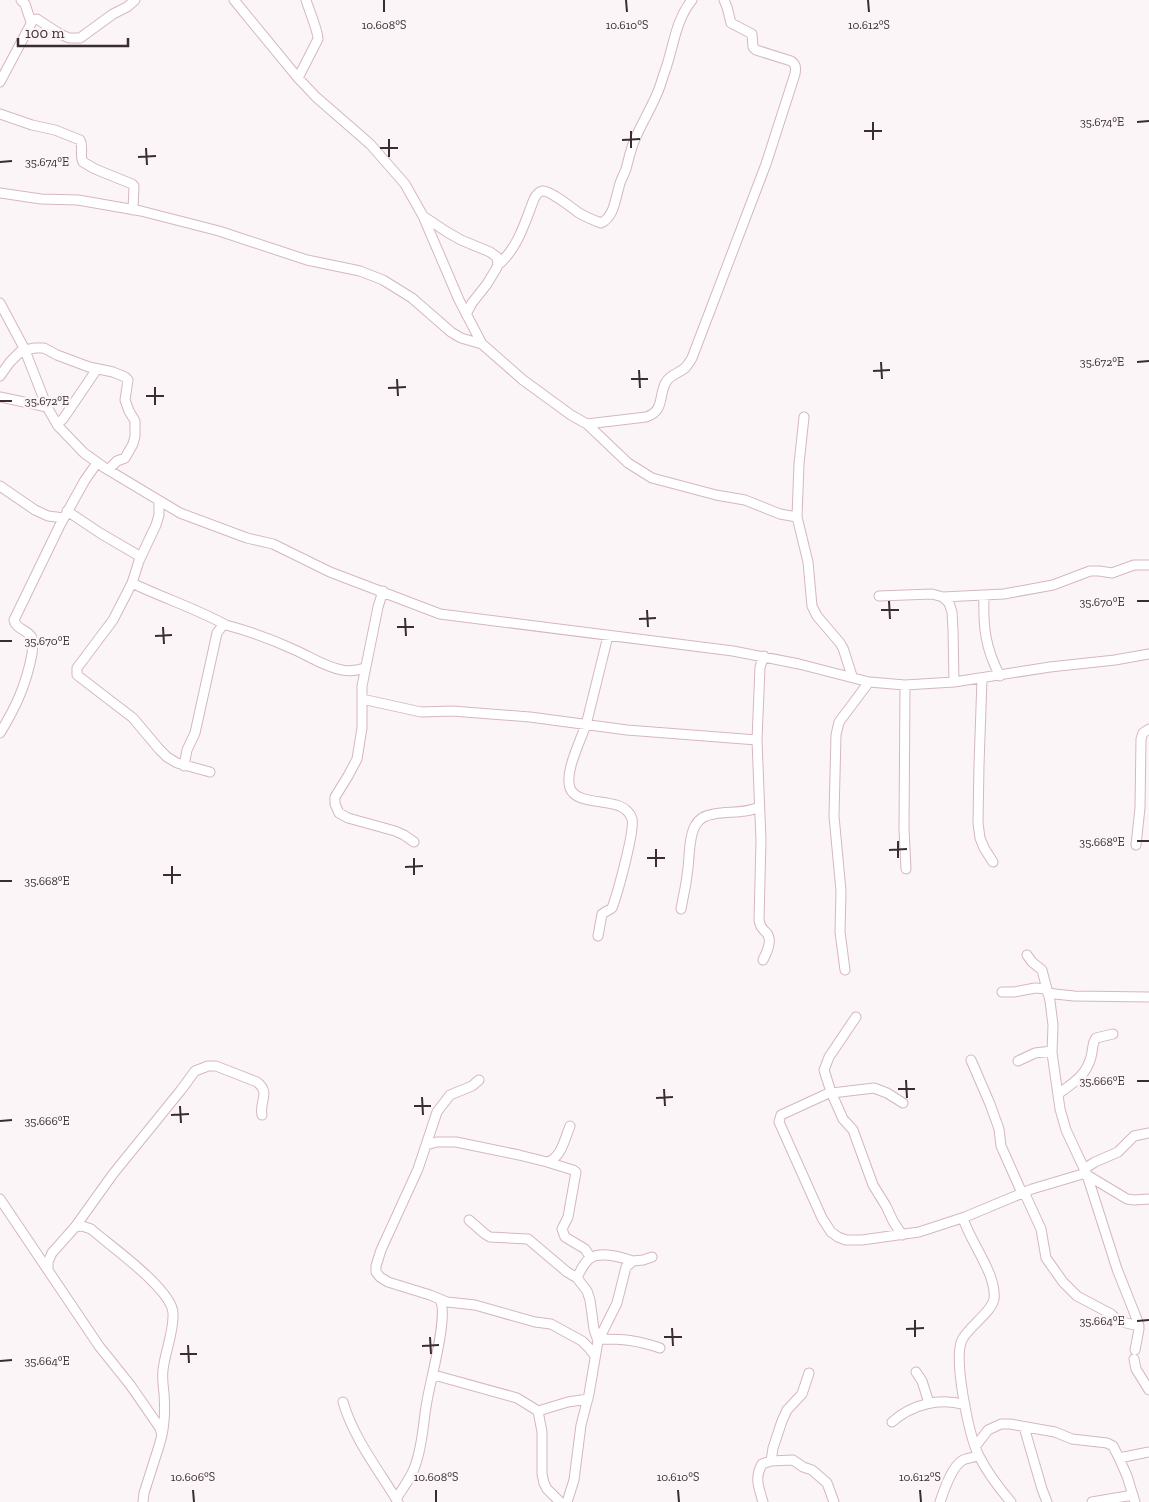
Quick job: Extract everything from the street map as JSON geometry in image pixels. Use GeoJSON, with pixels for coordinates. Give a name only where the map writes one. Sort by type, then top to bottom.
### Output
{"type":"FeatureCollection","features":[{"type":"Feature","properties":{"kind":"street"},"geometry":{"type":"LineString","coordinates":[[21,0],[28,10],[31,22]]}},
{"type":"Feature","properties":{"kind":"street"},"geometry":{"type":"LineString","coordinates":[[0,82],[31,22],[37,19],[69,38],[80,38],[135,0]]}},
{"type":"Feature","properties":{"kind":"street"},"geometry":{"type":"LineString","coordinates":[[234,0],[298,78],[316,97],[370,144],[405,184],[423,216],[466,314],[482,344],[523,380],[570,415],[587,424],[628,463],[652,478],[716,495],[745,500],[780,514],[798,517]]}},
{"type":"Feature","properties":{"kind":"street"},"geometry":{"type":"LineString","coordinates":[[298,78],[318,39],[306,0]]}},
{"type":"Feature","properties":{"kind":"street"},"geometry":{"type":"LineString","coordinates":[[466,314],[521,234],[534,199],[540,192],[545,191],[551,194],[579,213],[596,221],[601,223],[607,220],[617,196],[634,139],[656,97],[682,13],[692,0]]}},
{"type":"Feature","properties":{"kind":"street"},"geometry":{"type":"LineString","coordinates":[[587,424],[646,417],[655,414],[668,380],[689,362],[756,190],[794,80],[796,70],[794,63],[756,50],[753,47],[752,34],[731,23],[724,0]]}},
{"type":"Feature","properties":{"kind":"street"},"geometry":{"type":"LineString","coordinates":[[0,114],[55,130],[80,140],[83,162],[134,186],[133,210]]}},
{"type":"Feature","properties":{"kind":"street"},"geometry":{"type":"LineString","coordinates":[[0,192],[41,199],[78,200],[133,210],[219,231],[307,260],[360,271],[383,280],[412,298],[446,328],[461,338],[482,344]]}},
{"type":"Feature","properties":{"kind":"street"},"geometry":{"type":"LineString","coordinates":[[423,216],[460,240],[477,245],[490,252],[496,257],[498,265]]}},
{"type":"Feature","properties":{"kind":"street"},"geometry":{"type":"LineString","coordinates":[[0,304],[24,349],[47,407],[57,424],[67,437],[97,463],[180,513],[247,538],[273,544],[330,572],[440,614],[733,651],[852,676],[869,682],[905,685],[982,679],[1149,654]]}},
{"type":"Feature","properties":{"kind":"street"},"geometry":{"type":"LineString","coordinates":[[0,376],[10,362],[24,349],[44,348],[57,355],[125,377],[128,380],[126,400],[129,412],[135,421],[135,436],[129,453],[108,470]]}},
{"type":"Feature","properties":{"kind":"street"},"geometry":{"type":"LineString","coordinates":[[57,424],[63,419],[98,369]]}},
{"type":"Feature","properties":{"kind":"street"},"geometry":{"type":"LineString","coordinates":[[0,397],[47,407]]}},
{"type":"Feature","properties":{"kind":"street"},"geometry":{"type":"LineString","coordinates":[[804,417],[799,464],[798,517],[808,562],[812,606],[817,616],[844,648],[852,676]]}},
{"type":"Feature","properties":{"kind":"street"},"geometry":{"type":"LineString","coordinates":[[0,733],[20,698],[28,674],[32,650],[32,637],[18,628],[14,620],[65,515],[97,463]]}},
{"type":"Feature","properties":{"kind":"street"},"geometry":{"type":"LineString","coordinates":[[0,486],[44,515],[65,515],[141,557]]}},
{"type":"Feature","properties":{"kind":"street"},"geometry":{"type":"LineString","coordinates":[[159,502],[156,525],[141,557],[132,583],[113,620],[77,668],[77,675],[133,718],[159,749],[177,763],[210,772]]}},
{"type":"Feature","properties":{"kind":"street"},"geometry":{"type":"LineString","coordinates":[[879,596],[932,594],[942,597],[1004,594],[1053,585],[1090,572],[1112,573],[1134,565],[1149,565]]}},
{"type":"Feature","properties":{"kind":"street"},"geometry":{"type":"LineString","coordinates":[[132,583],[162,598],[190,607],[226,624],[295,650],[326,665],[353,671],[365,668]]}},
{"type":"Feature","properties":{"kind":"street"},"geometry":{"type":"LineString","coordinates":[[383,591],[362,686],[362,734],[357,759],[335,797],[335,804],[339,813],[348,818],[395,831],[414,842]]}},
{"type":"Feature","properties":{"kind":"street"},"geometry":{"type":"LineString","coordinates":[[984,596],[984,634],[1000,676]]}},
{"type":"Feature","properties":{"kind":"street"},"geometry":{"type":"LineString","coordinates":[[942,597],[949,603],[952,612],[954,682]]}},
{"type":"Feature","properties":{"kind":"street"},"geometry":{"type":"LineString","coordinates":[[214,618],[217,633]]}},
{"type":"Feature","properties":{"kind":"street"},"geometry":{"type":"LineString","coordinates":[[184,766],[185,756],[194,733],[217,633],[221,626],[226,624]]}},
{"type":"Feature","properties":{"kind":"street"},"geometry":{"type":"LineString","coordinates":[[598,936],[602,914],[612,908],[618,889],[632,819],[628,811],[609,803],[579,797],[570,787],[569,775],[586,724],[608,636]]}},
{"type":"Feature","properties":{"kind":"street"},"geometry":{"type":"LineString","coordinates":[[763,960],[769,938],[762,929],[759,920],[760,841],[757,740],[760,667],[764,656]]}},
{"type":"Feature","properties":{"kind":"street"},"geometry":{"type":"LineString","coordinates":[[982,679],[978,823],[980,838],[992,862]]}},
{"type":"Feature","properties":{"kind":"street"},"geometry":{"type":"LineString","coordinates":[[845,970],[840,932],[841,891],[834,816],[836,735],[839,722],[869,682]]}},
{"type":"Feature","properties":{"kind":"street"},"geometry":{"type":"LineString","coordinates":[[905,685],[904,830],[906,869]]}},
{"type":"Feature","properties":{"kind":"street"},"geometry":{"type":"LineString","coordinates":[[362,699],[414,711],[463,712],[530,717],[636,731],[757,740]]}},
{"type":"Feature","properties":{"kind":"street"},"geometry":{"type":"LineString","coordinates":[[1136,845],[1140,808],[1140,739],[1143,732],[1149,729]]}},
{"type":"Feature","properties":{"kind":"street"},"geometry":{"type":"LineString","coordinates":[[681,909],[692,835],[699,820],[715,814],[752,811],[759,807]]}},
{"type":"Feature","properties":{"kind":"street"},"geometry":{"type":"LineString","coordinates":[[1027,954],[1032,962],[1042,970],[1053,1025],[1052,1051],[1060,1109],[1066,1130],[1086,1173],[1117,1269],[1135,1312],[1139,1326],[1134,1355],[1136,1370],[1149,1390]]}},
{"type":"Feature","properties":{"kind":"street"},"geometry":{"type":"LineString","coordinates":[[1002,992],[1035,988],[1047,990],[1055,994],[1074,996],[1149,997]]}},
{"type":"Feature","properties":{"kind":"street"},"geometry":{"type":"LineString","coordinates":[[856,1017],[833,1050],[824,1070],[831,1093],[843,1119],[852,1130],[873,1186],[902,1235]]}},
{"type":"Feature","properties":{"kind":"street"},"geometry":{"type":"LineString","coordinates":[[1058,1094],[1082,1076],[1092,1055],[1093,1041],[1096,1038],[1113,1034]]}},
{"type":"Feature","properties":{"kind":"street"},"geometry":{"type":"LineString","coordinates":[[1018,1061],[1035,1053],[1052,1051]]}},
{"type":"Feature","properties":{"kind":"street"},"geometry":{"type":"LineString","coordinates":[[971,1060],[987,1096],[998,1129],[1001,1146],[1041,1229],[1046,1258],[1062,1282],[1077,1296],[1110,1314],[1118,1321],[1139,1326]]}},
{"type":"Feature","properties":{"kind":"street"},"geometry":{"type":"LineString","coordinates":[[48,1269],[48,1262],[52,1253],[78,1223],[195,1071],[220,1066],[257,1082],[264,1091],[262,1115]]}},
{"type":"Feature","properties":{"kind":"street"},"geometry":{"type":"LineString","coordinates":[[479,1080],[472,1086],[450,1095],[441,1106],[418,1169],[381,1250],[376,1272],[388,1282],[440,1300],[475,1306],[535,1322],[551,1324],[582,1341],[595,1356]]}},
{"type":"Feature","properties":{"kind":"street"},"geometry":{"type":"LineString","coordinates":[[903,1103],[887,1093],[874,1088],[831,1093],[781,1115],[779,1118],[792,1154],[822,1218],[831,1232],[838,1237],[846,1240],[862,1240],[927,1231],[964,1218],[1023,1192],[1086,1173],[1095,1162],[1118,1152],[1134,1136],[1149,1133]]}},
{"type":"Feature","properties":{"kind":"street"},"geometry":{"type":"LineString","coordinates":[[547,1162],[555,1159],[558,1155],[570,1126]]}},
{"type":"Feature","properties":{"kind":"street"},"geometry":{"type":"LineString","coordinates":[[432,1127],[441,1142]]}},
{"type":"Feature","properties":{"kind":"street"},"geometry":{"type":"LineString","coordinates":[[426,1145],[456,1142],[519,1155],[576,1172],[568,1218],[562,1229],[565,1237],[586,1249],[591,1258]]}},
{"type":"Feature","properties":{"kind":"street"},"geometry":{"type":"LineString","coordinates":[[1086,1173],[1127,1199],[1149,1199]]}},
{"type":"Feature","properties":{"kind":"street"},"geometry":{"type":"LineString","coordinates":[[0,1199],[48,1269],[64,1296],[160,1428],[162,1435]]}},
{"type":"Feature","properties":{"kind":"street"},"geometry":{"type":"LineString","coordinates":[[964,1218],[966,1229],[992,1281],[994,1298],[987,1311],[961,1341],[960,1357],[965,1405],[979,1456],[990,1475],[1011,1502]]}},
{"type":"Feature","properties":{"kind":"street"},"geometry":{"type":"LineString","coordinates":[[469,1220],[490,1236],[528,1239],[567,1272],[577,1278],[587,1291],[594,1329],[599,1340]]}},
{"type":"Feature","properties":{"kind":"street"},"geometry":{"type":"LineString","coordinates":[[78,1223],[87,1227],[139,1268],[167,1297],[172,1307],[172,1322],[162,1375],[164,1425],[143,1502]]}},
{"type":"Feature","properties":{"kind":"street"},"geometry":{"type":"LineString","coordinates":[[577,1278],[586,1263],[598,1255],[632,1261],[652,1257]]}},
{"type":"Feature","properties":{"kind":"street"},"geometry":{"type":"LineString","coordinates":[[567,1502],[574,1480],[581,1425],[599,1340],[617,1303],[626,1266],[632,1261]]}},
{"type":"Feature","properties":{"kind":"street"},"geometry":{"type":"LineString","coordinates":[[343,1402],[360,1444],[397,1501],[411,1475],[419,1452],[443,1318],[440,1300]]}},
{"type":"Feature","properties":{"kind":"street"},"geometry":{"type":"LineString","coordinates":[[599,1340],[625,1339],[640,1341],[660,1348]]}},
{"type":"Feature","properties":{"kind":"street"},"geometry":{"type":"LineString","coordinates":[[916,1372],[922,1381],[929,1403]]}},
{"type":"Feature","properties":{"kind":"street"},"geometry":{"type":"LineString","coordinates":[[771,1461],[773,1448],[787,1410],[802,1394],[809,1373]]}},
{"type":"Feature","properties":{"kind":"street"},"geometry":{"type":"LineString","coordinates":[[434,1375],[517,1398],[538,1411],[542,1432],[542,1474],[544,1483],[547,1489],[560,1502]]}},
{"type":"Feature","properties":{"kind":"street"},"geometry":{"type":"LineString","coordinates":[[538,1411],[568,1402],[588,1399]]}},
{"type":"Feature","properties":{"kind":"street"},"geometry":{"type":"LineString","coordinates":[[892,1422],[904,1412],[929,1403],[950,1402],[965,1405]]}},
{"type":"Feature","properties":{"kind":"street"},"geometry":{"type":"LineString","coordinates":[[975,1447],[988,1430],[1000,1424],[1055,1432],[1072,1439],[1107,1443],[1112,1446],[1119,1458],[1134,1498],[1092,1502]]}},
{"type":"Feature","properties":{"kind":"street"},"geometry":{"type":"LineString","coordinates":[[1024,1427],[1047,1502]]}},
{"type":"Feature","properties":{"kind":"street"},"geometry":{"type":"LineString","coordinates":[[1119,1458],[1149,1452]]}},
{"type":"Feature","properties":{"kind":"street"},"geometry":{"type":"LineString","coordinates":[[940,1502],[946,1485],[958,1464],[962,1460],[979,1456]]}},
{"type":"Feature","properties":{"kind":"street"},"geometry":{"type":"LineString","coordinates":[[763,1502],[757,1484],[758,1470],[762,1464],[771,1461],[793,1460],[803,1467],[812,1470],[827,1483],[834,1502]]}}]}
